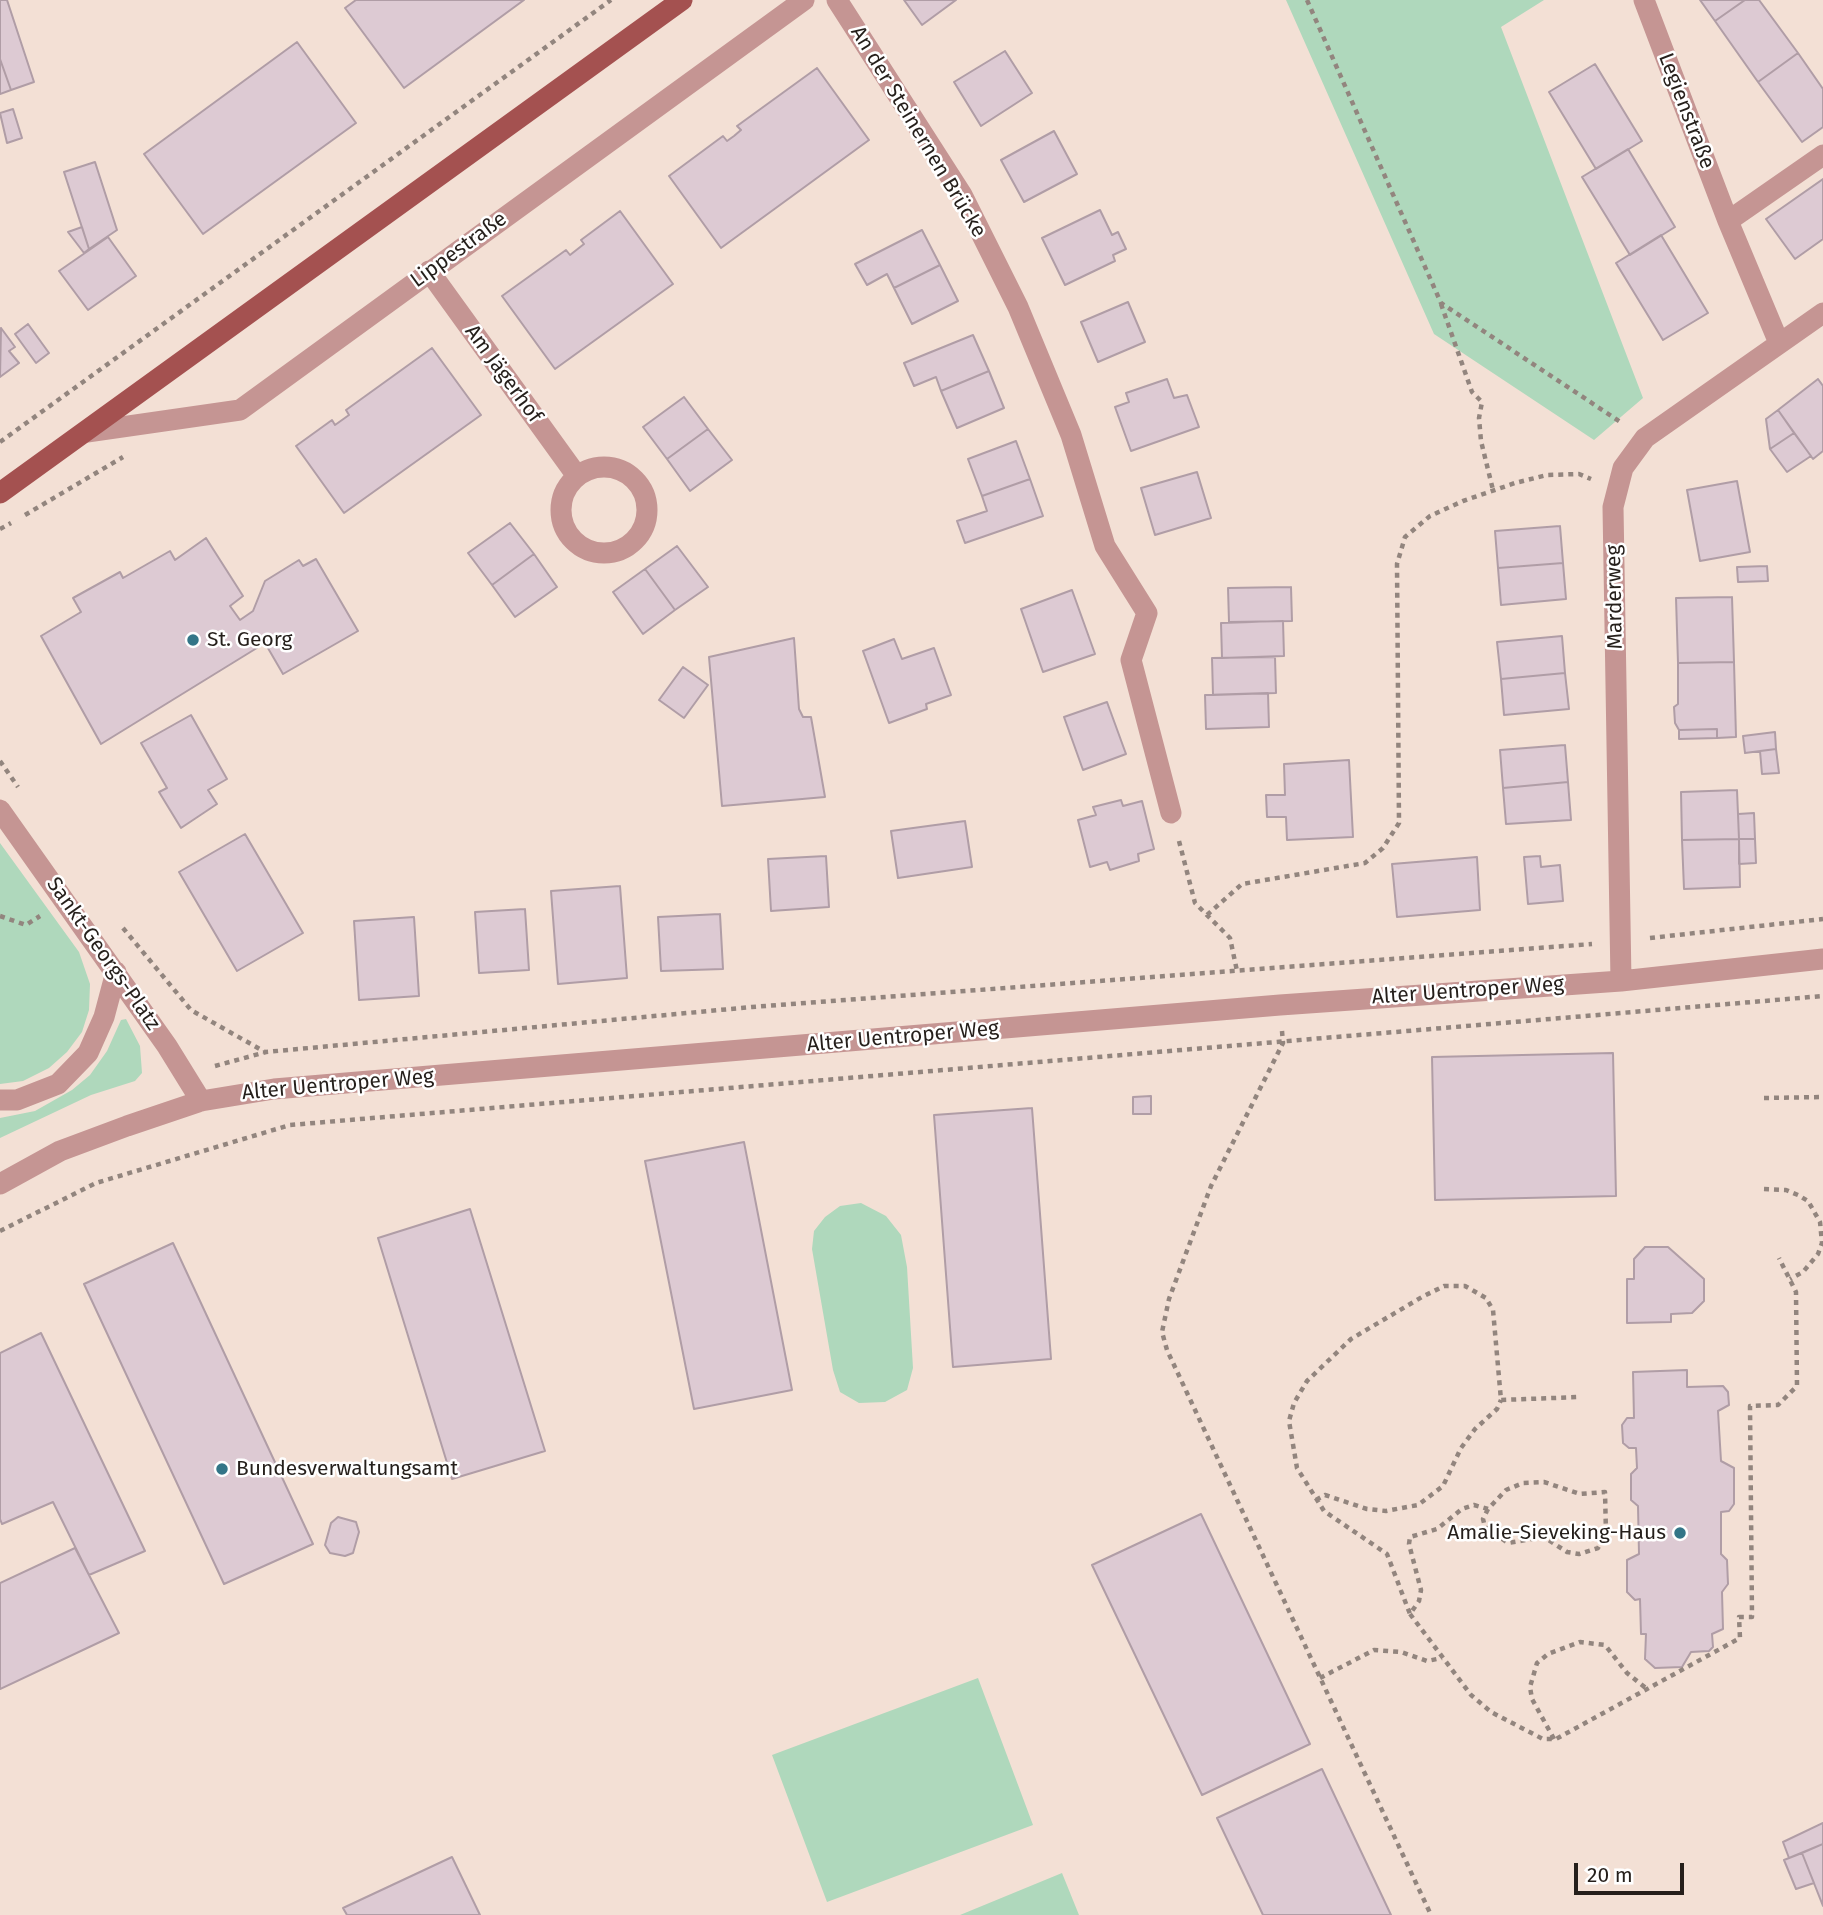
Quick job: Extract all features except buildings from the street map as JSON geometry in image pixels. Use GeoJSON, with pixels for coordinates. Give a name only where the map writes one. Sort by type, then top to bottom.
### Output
{"type":"FeatureCollection","features":[{"type":"Feature","properties":{"kind":"main road","name":"Lippestraße"},"geometry":{"type":"LineString","coordinates":[[0,494],[229,325],[682,0]]}},
{"type":"Feature","properties":{"kind":"street","name":"Lippestraße"},"geometry":{"type":"LineString","coordinates":[[87,432],[240,410],[804,0]]}},
{"type":"Feature","properties":{"kind":"street","name":"An der Steinernen Brücke"},"geometry":{"type":"LineString","coordinates":[[838,0],[961,195],[1018,307],[1071,435],[1105,546],[1147,613],[1131,660],[1171,813]]}},
{"type":"Feature","properties":{"kind":"street","name":"Legienstraße"},"geometry":{"type":"LineString","coordinates":[[1644,0],[1728,221],[1779,343]]}},
{"type":"Feature","properties":{"kind":"street"},"geometry":{"type":"LineString","coordinates":[[1728,221],[1823,155]]}},
{"type":"Feature","properties":{"kind":"street","name":"Am Jägerhof"},"geometry":{"type":"LineString","coordinates":[[429,271],[577,476]]}},
{"type":"Feature","properties":{"kind":"street","name":"Marderweg"},"geometry":{"type":"LineString","coordinates":[[1621,981],[1614,507],[1623,468],[1645,438],[1823,313]]}},
{"type":"Feature","properties":{"kind":"street"},"geometry":{"type":"LineString","coordinates":[[606,467],[619,470],[640,486],[648,509],[646,523],[631,545],[611,554],[592,552],[576,544],[563,524],[561,505],[567,488],[577,476],[606,467]]}},
{"type":"Feature","properties":{"kind":"street","name":"Sankt-Georgs-Platz"},"geometry":{"type":"LineString","coordinates":[[0,810],[116,972],[201,1101]]}},
{"type":"Feature","properties":{"kind":"street","name":"Alter Uentroper Weg"},"geometry":{"type":"LineString","coordinates":[[0,1184],[60,1151],[201,1101],[274,1088],[1319,1002],[1621,981],[1823,959]]}},
{"type":"Feature","properties":{"kind":"street"},"geometry":{"type":"LineString","coordinates":[[0,1100],[17,1100],[58,1084],[88,1053],[104,1017],[116,972]]}},
{"type":"Feature","properties":{"kind":"path"},"geometry":{"type":"LineString","coordinates":[[0,442],[611,0]]}},
{"type":"Feature","properties":{"kind":"path"},"geometry":{"type":"LineString","coordinates":[[1307,0],[1441,303],[1472,392],[1482,402],[1479,418],[1481,442],[1493,490]]}},
{"type":"Feature","properties":{"kind":"path"},"geometry":{"type":"LineString","coordinates":[[1441,303],[1645,438]]}},
{"type":"Feature","properties":{"kind":"path"},"geometry":{"type":"LineString","coordinates":[[0,529],[125,456]]}},
{"type":"Feature","properties":{"kind":"path"},"geometry":{"type":"LineString","coordinates":[[1207,915],[1242,884],[1365,863],[1383,848],[1399,823],[1397,564],[1405,537],[1430,516],[1493,490],[1547,475],[1579,474],[1618,490]]}},
{"type":"Feature","properties":{"kind":"path"},"geometry":{"type":"LineString","coordinates":[[0,761],[24,794]]}},
{"type":"Feature","properties":{"kind":"path"},"geometry":{"type":"LineString","coordinates":[[1171,813],[1195,902],[1230,938],[1237,971]]}},
{"type":"Feature","properties":{"kind":"path"},"geometry":{"type":"LineString","coordinates":[[0,916],[26,925],[63,898]]}},
{"type":"Feature","properties":{"kind":"path"},"geometry":{"type":"LineString","coordinates":[[120,925],[191,1010],[266,1052],[752,1007],[1621,942],[1823,919]]}},
{"type":"Feature","properties":{"kind":"path"},"geometry":{"type":"LineString","coordinates":[[0,1231],[96,1183],[290,1125],[1823,996]]}},
{"type":"Feature","properties":{"kind":"path"},"geometry":{"type":"LineString","coordinates":[[1283,1043],[1211,1185],[1169,1299],[1162,1332],[1167,1350],[1431,1915]]}},
{"type":"Feature","properties":{"kind":"path"},"geometry":{"type":"LineString","coordinates":[[1763,1098],[1823,1097]]}},
{"type":"Feature","properties":{"kind":"path"},"geometry":{"type":"LineString","coordinates":[[1764,1189],[1786,1190],[1808,1201],[1820,1222],[1822,1243],[1811,1264],[1790,1279]]}},
{"type":"Feature","properties":{"kind":"path"},"geometry":{"type":"LineString","coordinates":[[1316,1500],[1325,1495],[1358,1506],[1386,1511],[1418,1505],[1443,1486],[1461,1448],[1475,1429],[1497,1409],[1500,1400],[1494,1322],[1486,1298],[1465,1286],[1444,1286],[1351,1339],[1327,1359],[1294,1403],[1289,1421],[1290,1442],[1297,1468],[1316,1500],[1348,1530],[1387,1555],[1410,1614],[1471,1695],[1491,1712],[1531,1734],[1554,1739],[1740,1638],[1739,1617],[1752,1617],[1749,1406],[1778,1405],[1797,1386],[1796,1292],[1779,1258]]}},
{"type":"Feature","properties":{"kind":"path"},"geometry":{"type":"LineString","coordinates":[[1500,1400],[1579,1397]]}},
{"type":"Feature","properties":{"kind":"path"},"geometry":{"type":"LineString","coordinates":[[1544,1482],[1580,1493],[1605,1492],[1606,1534],[1598,1548],[1579,1554],[1567,1552],[1544,1537],[1508,1543],[1485,1527],[1483,1518],[1488,1509],[1506,1490],[1523,1483],[1544,1482]]}},
{"type":"Feature","properties":{"kind":"path"},"geometry":{"type":"LineString","coordinates":[[1410,1614],[1419,1601],[1421,1590],[1409,1544],[1410,1537],[1437,1530],[1462,1509],[1474,1505],[1488,1509]]}},
{"type":"Feature","properties":{"kind":"path"},"geometry":{"type":"LineString","coordinates":[[1554,1739],[1532,1699],[1530,1687],[1537,1663],[1555,1650],[1580,1642],[1605,1645],[1627,1673],[1647,1689]]}},
{"type":"Feature","properties":{"kind":"path"},"geometry":{"type":"LineString","coordinates":[[1320,1678],[1374,1650],[1401,1652],[1427,1661],[1443,1658]]}},
{"type":"Feature","properties":{"kind":"green space"},"geometry":{"type":"Polygon","coordinates":[[[1286,0],[1544,0],[1501,27],[1643,398],[1594,440],[1434,334],[1286,0]]]}},
{"type":"Feature","properties":{"kind":"green space"},"geometry":{"type":"Polygon","coordinates":[[[0,843],[79,952],[90,984],[89,1010],[82,1032],[67,1052],[49,1068],[23,1081],[0,1084],[0,843]]]}},
{"type":"Feature","properties":{"kind":"green space"},"geometry":{"type":"Polygon","coordinates":[[[126,1019],[140,1046],[142,1073],[135,1081],[91,1095],[0,1138],[0,1118],[35,1111],[72,1090],[90,1075],[107,1051],[121,1020],[126,1019]]]}},
{"type":"Feature","properties":{"kind":"green space"},"geometry":{"type":"Polygon","coordinates":[[[861,1203],[886,1216],[901,1235],[907,1267],[913,1368],[907,1390],[885,1402],[859,1403],[840,1392],[833,1370],[812,1249],[814,1231],[825,1217],[840,1206],[861,1203]]]}},
{"type":"Feature","properties":{"kind":"green space"},"geometry":{"type":"Polygon","coordinates":[[[978,1678],[1033,1825],[827,1902],[772,1755],[978,1678]]]}},
{"type":"Feature","properties":{"kind":"green space"},"geometry":{"type":"Polygon","coordinates":[[[1062,1873],[1079,1915],[960,1915],[1062,1873]]]}},
{"type":"Feature","properties":{"kind":"place","name":"St. Georg"},"geometry":{"type":"Point","coordinates":[193,640]}},
{"type":"Feature","properties":{"kind":"place","name":"Bundesverwaltungsamt"},"geometry":{"type":"Point","coordinates":[222,1469]}},
{"type":"Feature","properties":{"kind":"place","name":"Amalie-Sieveking-Haus"},"geometry":{"type":"Point","coordinates":[1680,1533]}}]}
